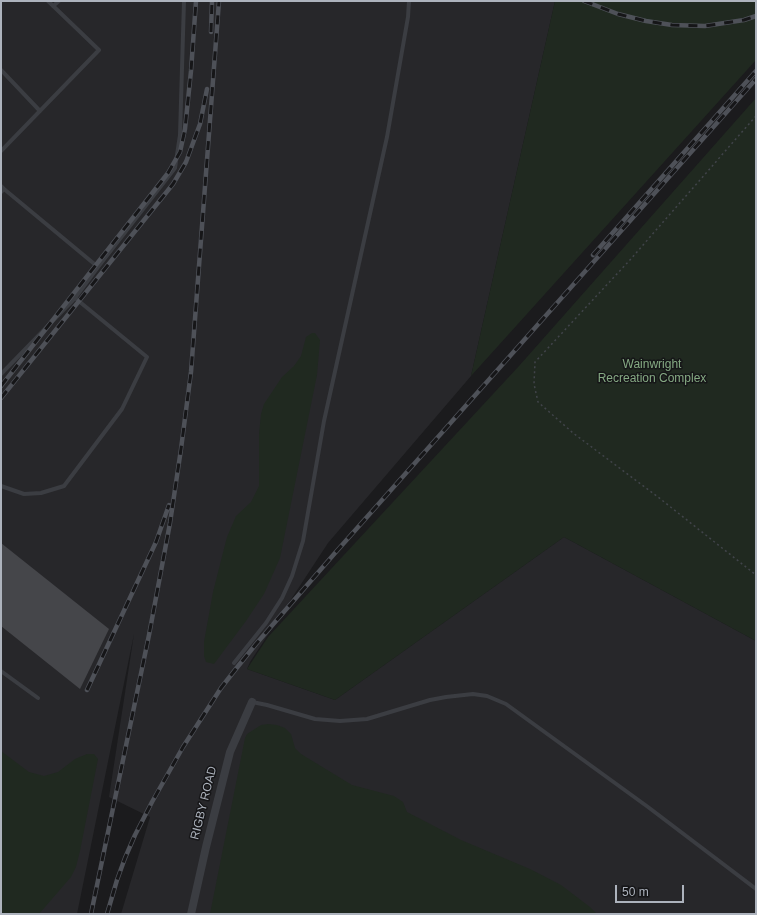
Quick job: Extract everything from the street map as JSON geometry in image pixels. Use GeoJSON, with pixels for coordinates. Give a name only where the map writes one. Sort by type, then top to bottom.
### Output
{"type":"FeatureCollection","features":[{"type":"Feature","properties":{"kind":"street","name":"RIGBY ROAD"},"geometry":{"type":"LineString","coordinates":[[191,914],[215,809],[230,752],[252,702]]}},
{"type":"Feature","properties":{"kind":"lane"},"geometry":{"type":"LineString","coordinates":[[1,151],[99,50],[48,1]]}},
{"type":"Feature","properties":{"kind":"lane"},"geometry":{"type":"LineString","coordinates":[[53,6],[59,1]]}},
{"type":"Feature","properties":{"kind":"lane"},"geometry":{"type":"LineString","coordinates":[[1,374],[75,298],[175,168],[180,136],[184,1]]}},
{"type":"Feature","properties":{"kind":"lane"},"geometry":{"type":"LineString","coordinates":[[234,663],[266,623],[282,598],[292,576],[303,541],[324,421],[387,136],[408,17],[409,1]]}},
{"type":"Feature","properties":{"kind":"lane"},"geometry":{"type":"LineString","coordinates":[[1,70],[40,111]]}},
{"type":"Feature","properties":{"kind":"lane"},"geometry":{"type":"LineString","coordinates":[[2,189],[98,267]]}},
{"type":"Feature","properties":{"kind":"lane"},"geometry":{"type":"LineString","coordinates":[[1,486],[24,494],[41,493],[64,486],[122,409],[147,357],[75,298]]}},
{"type":"Feature","properties":{"kind":"lane"},"geometry":{"type":"LineString","coordinates":[[1,671],[38,698]]}},
{"type":"Feature","properties":{"kind":"lane"},"geometry":{"type":"LineString","coordinates":[[252,702],[315,719],[340,721],[367,719],[430,700],[446,697],[473,694],[487,696],[506,704],[648,806],[756,889]]}},
{"type":"Feature","properties":{"kind":"path"},"geometry":{"type":"LineString","coordinates":[[756,116],[629,261],[535,362],[534,384],[538,402],[573,434],[658,497],[756,575]]}},
{"type":"Feature","properties":{"kind":"shaded area"},"geometry":{"type":"Polygon","coordinates":[[[1,1],[555,1],[471,376],[328,543],[250,662],[247,669],[335,700],[564,537],[756,641],[756,914],[121,914],[150,817],[109,797],[134,634],[77,914],[1,914],[1,1]]]}},
{"type":"Feature","properties":{"kind":"green space"},"geometry":{"type":"Polygon","coordinates":[[[555,1],[756,1],[756,60],[471,376],[555,1]]]}},
{"type":"Feature","properties":{"kind":"green space","name":"Wainwright Recreation Complex"},"geometry":{"type":"Polygon","coordinates":[[[756,98],[756,641],[564,537],[335,700],[247,669],[268,637],[519,366],[756,98]]]}},
{"type":"Feature","properties":{"kind":"green space"},"geometry":{"type":"Polygon","coordinates":[[[312,333],[315,333],[320,340],[317,375],[280,558],[264,594],[246,621],[214,664],[206,662],[204,656],[204,642],[213,592],[227,537],[236,516],[251,502],[259,486],[259,434],[261,414],[264,404],[282,377],[294,366],[301,356],[306,337],[312,333]]]}},
{"type":"Feature","properties":{"kind":"green space"},"geometry":{"type":"Polygon","coordinates":[[[268,724],[285,728],[291,734],[295,748],[301,754],[352,785],[394,796],[403,802],[407,812],[461,840],[530,869],[561,885],[597,914],[210,914],[245,738],[247,734],[261,725],[268,724]]]}},
{"type":"Feature","properties":{"kind":"green space"},"geometry":{"type":"Polygon","coordinates":[[[1,751],[29,772],[44,776],[58,772],[75,759],[87,754],[94,754],[98,759],[76,867],[71,877],[39,914],[1,914],[1,751]]]}},
{"type":"Feature","properties":{"kind":"building"},"geometry":{"type":"Polygon","coordinates":[[[1,543],[109,629],[80,689],[1,626],[1,543]]]}},
{"type":"Feature","properties":{"kind":"railway"},"geometry":{"type":"LineString","coordinates":[[1,386],[168,173],[180,152],[185,129],[196,1]]}},
{"type":"Feature","properties":{"kind":"railway"},"geometry":{"type":"LineString","coordinates":[[211,32],[212,1]]}},
{"type":"Feature","properties":{"kind":"railway"},"geometry":{"type":"LineString","coordinates":[[91,914],[149,635],[170,523],[181,449],[191,372],[219,1]]}},
{"type":"Feature","properties":{"kind":"railway"},"geometry":{"type":"LineString","coordinates":[[584,1],[618,14],[646,21],[672,25],[705,26],[744,20],[756,16]]}},
{"type":"Feature","properties":{"kind":"railway"},"geometry":{"type":"LineString","coordinates":[[593,255],[756,71]]}},
{"type":"Feature","properties":{"kind":"railway"},"geometry":{"type":"LineString","coordinates":[[107,914],[117,880],[135,835],[183,747],[221,688],[256,644],[335,553],[756,79]]}},
{"type":"Feature","properties":{"kind":"railway"},"geometry":{"type":"LineString","coordinates":[[1,398],[173,184],[186,162],[200,124],[207,89]]}},
{"type":"Feature","properties":{"kind":"railway"},"geometry":{"type":"LineString","coordinates":[[87,690],[156,542],[169,505]]}}]}
